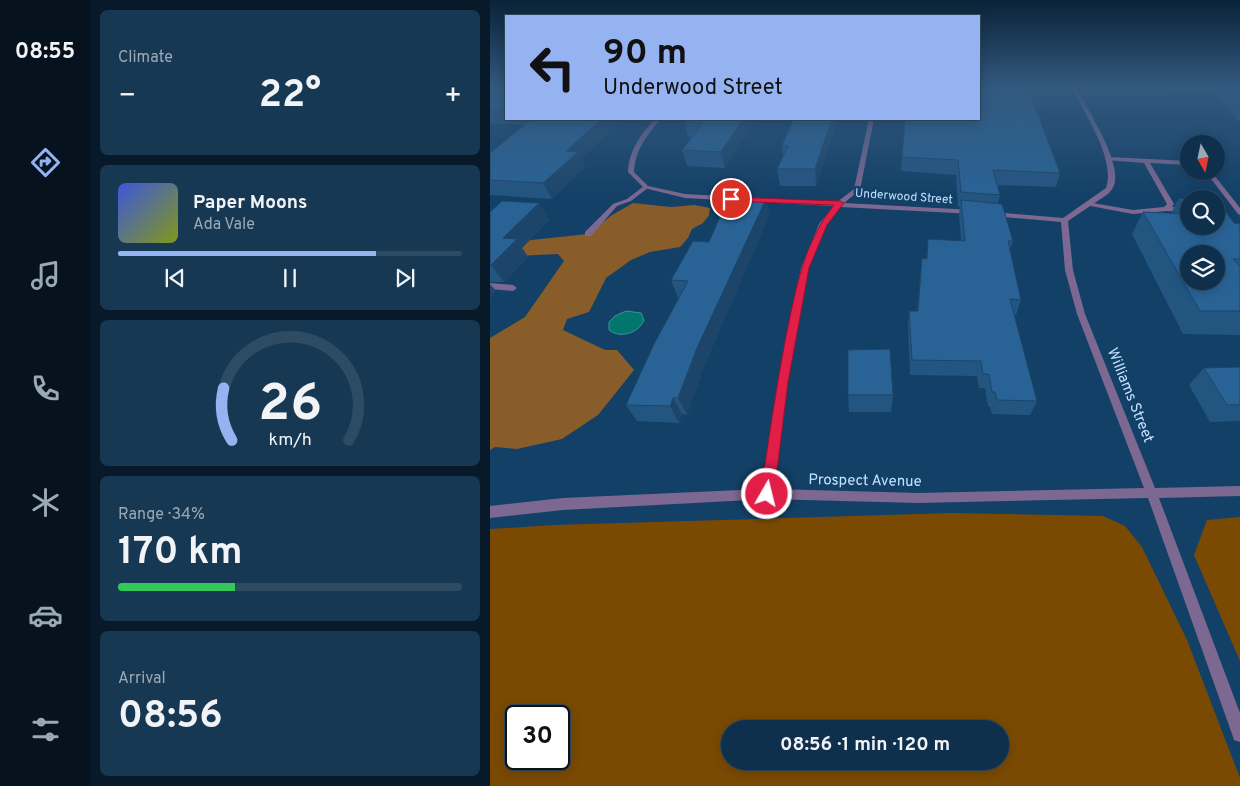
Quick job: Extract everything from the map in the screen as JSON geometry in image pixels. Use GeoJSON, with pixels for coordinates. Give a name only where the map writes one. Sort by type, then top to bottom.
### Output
{"type":"FeatureCollection","features":[{"type":"Feature","properties":{"kind":"street"},"geometry":{"type":"LineString","coordinates":[[588,234],[615,205],[629,200],[646,187],[631,172],[631,164],[636,149],[654,125]]}},
{"type":"Feature","properties":{"kind":"street"},"geometry":{"type":"LineString","coordinates":[[767,494],[783,382],[805,268],[823,224],[840,203],[857,190],[871,125]]}},
{"type":"Feature","properties":{"kind":"street"},"geometry":{"type":"LineString","coordinates":[[1064,220],[1109,189],[1113,179],[1108,159],[1092,125]]}},
{"type":"Feature","properties":{"kind":"street"},"geometry":{"type":"LineString","coordinates":[[1108,159],[1180,163]]}},
{"type":"Feature","properties":{"kind":"street"},"geometry":{"type":"LineString","coordinates":[[1146,161],[1171,204],[1166,209]]}},
{"type":"Feature","properties":{"kind":"street"},"geometry":{"type":"LineString","coordinates":[[1214,180],[1237,213]]}},
{"type":"Feature","properties":{"kind":"street","name":"Underwood Street"},"geometry":{"type":"LineString","coordinates":[[646,187],[694,197],[840,203],[1064,220]]}},
{"type":"Feature","properties":{"kind":"street"},"geometry":{"type":"LineString","coordinates":[[1087,204],[1133,212],[1180,210]]}},
{"type":"Feature","properties":{"kind":"street","name":"Williams Street"},"geometry":{"type":"LineString","coordinates":[[1064,220],[1069,270],[1081,314],[1152,494],[1240,734]]}},
{"type":"Feature","properties":{"kind":"street"},"geometry":{"type":"LineString","coordinates":[[490,286],[513,288]]}},
{"type":"Feature","properties":{"kind":"street","name":"Prospect Avenue"},"geometry":{"type":"LineString","coordinates":[[490,512],[563,504],[767,494],[918,498],[1240,491]]}},
{"type":"Feature","properties":{"kind":"shaded area"},"geometry":{"type":"Polygon","coordinates":[[[633,203],[671,207],[694,205],[710,208],[709,215],[703,223],[692,229],[688,238],[680,247],[650,252],[631,260],[606,278],[589,312],[567,319],[563,330],[605,350],[617,350],[634,370],[598,415],[562,439],[517,449],[495,447],[490,450],[490,338],[525,317],[564,261],[558,254],[516,256],[490,229],[522,241],[588,234],[612,215],[633,203]]]}},
{"type":"Feature","properties":{"kind":"shaded area"},"geometry":{"type":"Polygon","coordinates":[[[626,311],[641,313],[644,320],[642,325],[629,333],[613,333],[609,330],[609,322],[615,316],[626,311]]]}},
{"type":"Feature","properties":{"kind":"shaded area"},"geometry":{"type":"Polygon","coordinates":[[[951,513],[1103,516],[1125,526],[1142,547],[1187,640],[1240,778],[1240,786],[490,786],[490,529],[554,525],[951,513]]]}},
{"type":"Feature","properties":{"kind":"shaded area"},"geometry":{"type":"Polygon","coordinates":[[[1240,517],[1240,661],[1194,555],[1207,520],[1240,517]]]}},
{"type":"Feature","properties":{"kind":"building"},"geometry":{"type":"Polygon","coordinates":[[[525,125],[596,125],[566,151],[578,152],[543,183],[490,180],[490,153],[525,125]]]}},
{"type":"Feature","properties":{"kind":"building"},"geometry":{"type":"Polygon","coordinates":[[[702,125],[739,125],[721,152],[682,150],[702,125]]]}},
{"type":"Feature","properties":{"kind":"building"},"geometry":{"type":"Polygon","coordinates":[[[791,125],[830,125],[815,169],[777,169],[788,146],[782,145],[791,125]]]}},
{"type":"Feature","properties":{"kind":"building"},"geometry":{"type":"Polygon","coordinates":[[[905,125],[1042,125],[1060,173],[993,170],[1000,195],[961,192],[958,160],[902,157],[905,125]]]}},
{"type":"Feature","properties":{"kind":"building"},"geometry":{"type":"Polygon","coordinates":[[[728,198],[766,199],[697,348],[678,398],[673,398],[670,406],[626,405],[654,344],[688,281],[671,280],[693,241],[709,242],[728,198]]]}},
{"type":"Feature","properties":{"kind":"building"},"geometry":{"type":"Polygon","coordinates":[[[961,200],[1002,204],[1013,241],[1008,241],[1021,300],[1010,299],[1037,401],[997,400],[995,392],[992,392],[989,374],[983,374],[981,361],[912,360],[909,311],[918,311],[922,258],[927,259],[928,239],[965,241],[961,200]]]}},
{"type":"Feature","properties":{"kind":"building"},"geometry":{"type":"Polygon","coordinates":[[[502,201],[539,203],[503,238],[517,239],[491,265],[490,212],[502,201]]]}},
{"type":"Feature","properties":{"kind":"building"},"geometry":{"type":"Polygon","coordinates":[[[1225,211],[1234,223],[1240,224],[1240,259],[1233,259],[1240,267],[1240,311],[1200,311],[1188,290],[1225,290],[1225,245],[1180,245],[1180,276],[1143,212],[1180,214],[1180,235],[1225,235],[1225,211]]]}},
{"type":"Feature","properties":{"kind":"building"},"geometry":{"type":"Polygon","coordinates":[[[890,349],[893,395],[848,395],[848,350],[890,349]]]}},
{"type":"Feature","properties":{"kind":"building"},"geometry":{"type":"Polygon","coordinates":[[[1240,367],[1240,405],[1227,405],[1204,368],[1240,367]]]}},
{"type":"Feature","properties":{"kind":"route"},"geometry":{"type":"LineString","coordinates":[[731,199],[840,203],[823,224],[805,268],[802,288],[798,296],[783,382],[767,494]]}}]}
